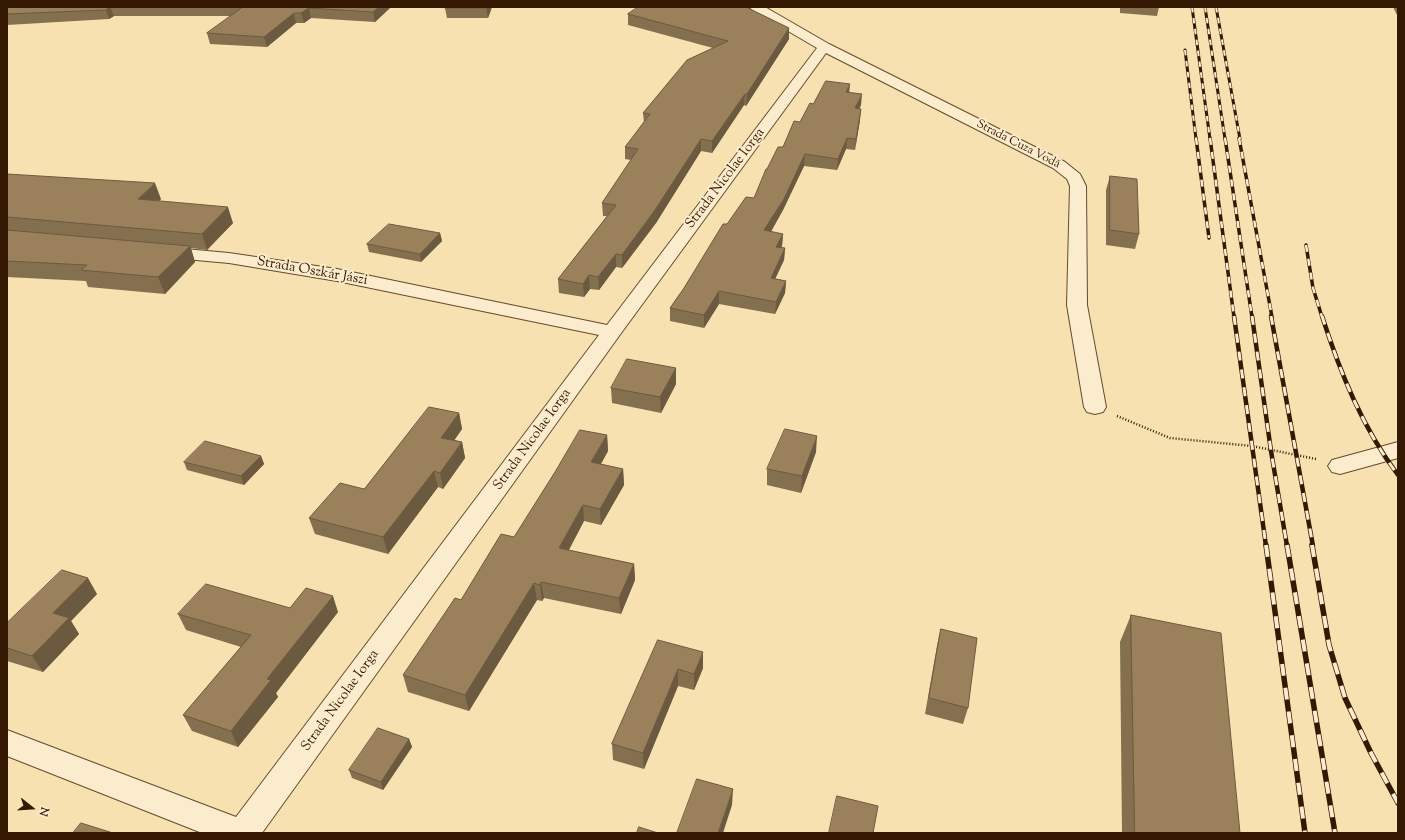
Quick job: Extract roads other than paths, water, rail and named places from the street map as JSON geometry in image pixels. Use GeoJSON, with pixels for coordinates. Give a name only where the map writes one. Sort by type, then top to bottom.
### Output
{"type":"FeatureCollection","features":[{"type":"Feature","properties":{"kind":"street","name":"Strada Cuza Vodă"},"geometry":{"type":"LineString","coordinates":[[756,7],[824,47],[1059,165],[1074,177],[1078,186],[1077,305],[1095,407]]}},
{"type":"Feature","properties":{"kind":"street","name":"Strada Nicolae Iorga"},"geometry":{"type":"LineString","coordinates":[[243,833],[824,47]]}},
{"type":"Feature","properties":{"kind":"street","name":"Strada Oszkár Jászi"},"geometry":{"type":"LineString","coordinates":[[150,251],[229,258],[337,275],[612,332]]}},
{"type":"Feature","properties":{"kind":"street"},"geometry":{"type":"LineString","coordinates":[[1340,466],[1398,450]]}},
{"type":"Feature","properties":{"kind":"street"},"geometry":{"type":"LineString","coordinates":[[7,744],[240,833]]}},
{"type":"Feature","properties":{"kind":"railway"},"geometry":{"type":"LineString","coordinates":[[1192,7],[1210,139]]}},
{"type":"Feature","properties":{"kind":"railway"},"geometry":{"type":"LineString","coordinates":[[1205,7],[1225,139]]}},
{"type":"Feature","properties":{"kind":"railway"},"geometry":{"type":"LineString","coordinates":[[1216,7],[1240,139]]}},
{"type":"Feature","properties":{"kind":"railway"},"geometry":{"type":"LineString","coordinates":[[1185,50],[1196,139]]}},
{"type":"Feature","properties":{"kind":"railway"},"geometry":{"type":"LineString","coordinates":[[1196,138],[1209,238]]}},
{"type":"Feature","properties":{"kind":"railway"},"geometry":{"type":"LineString","coordinates":[[1210,138],[1234,317]]}},
{"type":"Feature","properties":{"kind":"railway"},"geometry":{"type":"LineString","coordinates":[[1225,138],[1252,317]]}},
{"type":"Feature","properties":{"kind":"railway"},"geometry":{"type":"LineString","coordinates":[[1239,138],[1272,317]]}},
{"type":"Feature","properties":{"kind":"railway"},"geometry":{"type":"LineString","coordinates":[[1306,245],[1313,288],[1322,317]]}},
{"type":"Feature","properties":{"kind":"railway"},"geometry":{"type":"LineString","coordinates":[[1234,316],[1266,546]]}},
{"type":"Feature","properties":{"kind":"railway"},"geometry":{"type":"LineString","coordinates":[[1252,316],[1271,451],[1287,546]]}},
{"type":"Feature","properties":{"kind":"railway"},"geometry":{"type":"LineString","coordinates":[[1271,316],[1313,546]]}},
{"type":"Feature","properties":{"kind":"railway"},"geometry":{"type":"LineString","coordinates":[[1322,316],[1336,358],[1353,398],[1373,438],[1398,475]]}},
{"type":"Feature","properties":{"kind":"railway"},"geometry":{"type":"LineString","coordinates":[[1266,545],[1305,833]]}},
{"type":"Feature","properties":{"kind":"railway"},"geometry":{"type":"LineString","coordinates":[[1287,545],[1335,833]]}},
{"type":"Feature","properties":{"kind":"railway"},"geometry":{"type":"LineString","coordinates":[[1312,545],[1329,645],[1345,698],[1371,753],[1398,803]]}}]}
